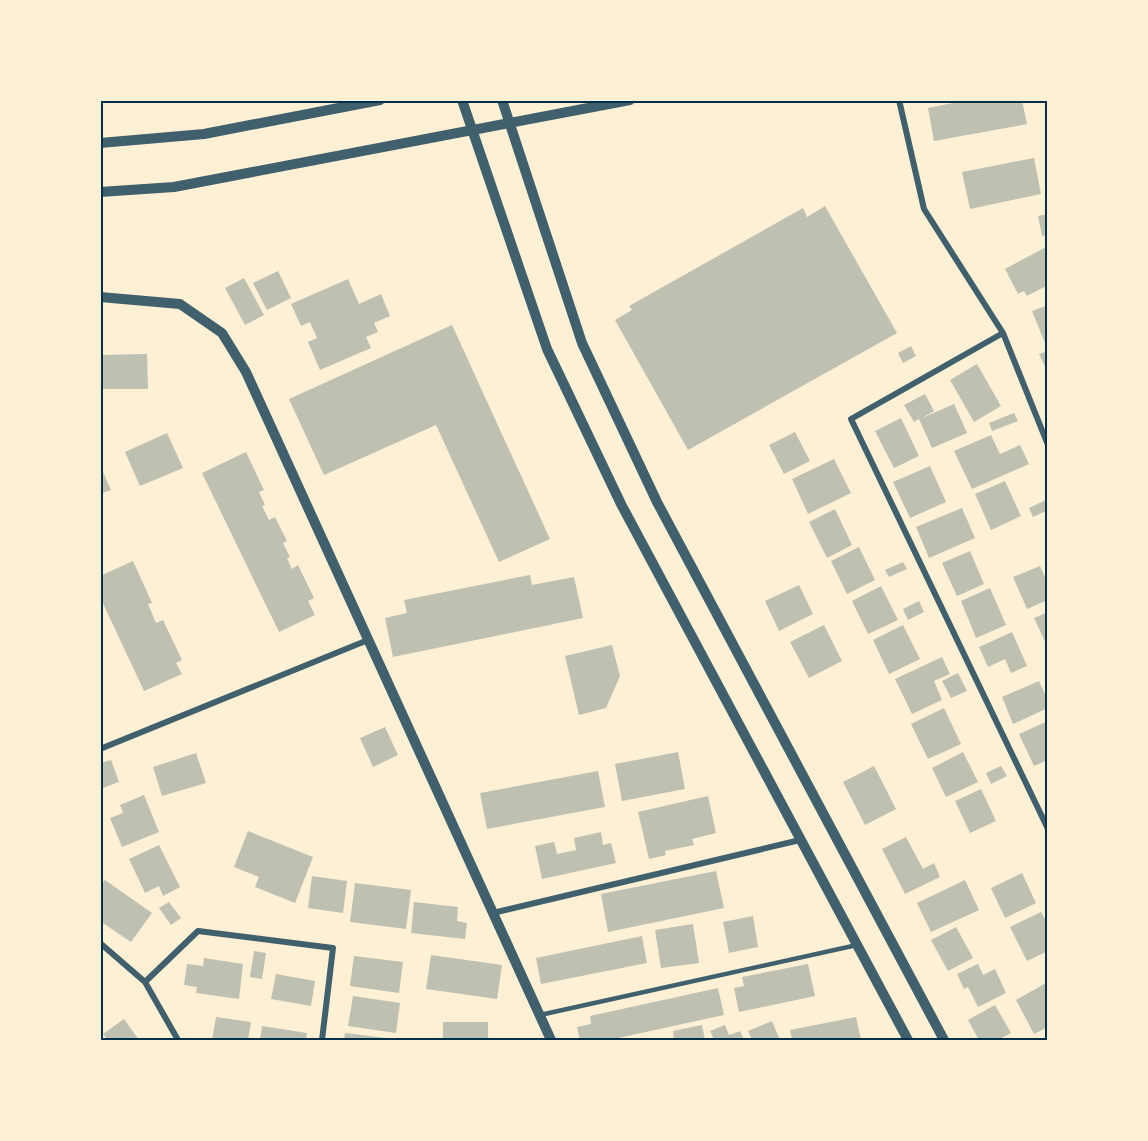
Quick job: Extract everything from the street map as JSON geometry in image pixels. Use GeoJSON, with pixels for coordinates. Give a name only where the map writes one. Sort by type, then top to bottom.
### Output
{"type":"FeatureCollection","features":[{"type":"Feature","properties":{"kind":"street"},"geometry":{"type":"LineString","coordinates":[[100,143],[204,134],[380,100]]}},
{"type":"Feature","properties":{"kind":"street"},"geometry":{"type":"LineString","coordinates":[[462,100],[470,130],[495,189],[547,349],[621,504],[908,1041]]}},
{"type":"Feature","properties":{"kind":"street"},"geometry":{"type":"LineString","coordinates":[[502,100],[507,123],[582,343],[642,470],[944,1041]]}},
{"type":"Feature","properties":{"kind":"street"},"geometry":{"type":"LineString","coordinates":[[100,192],[174,188],[630,100]]}},
{"type":"Feature","properties":{"kind":"street"},"geometry":{"type":"LineString","coordinates":[[899,100],[924,209],[1003,333],[1047,444]]}},
{"type":"Feature","properties":{"kind":"street"},"geometry":{"type":"LineString","coordinates":[[100,297],[180,304],[222,333],[246,372],[551,1041]]}},
{"type":"Feature","properties":{"kind":"street"},"geometry":{"type":"LineString","coordinates":[[1003,333],[850,419],[1047,830]]}},
{"type":"Feature","properties":{"kind":"street"},"geometry":{"type":"LineString","coordinates":[[100,749],[368,640]]}},
{"type":"Feature","properties":{"kind":"street"},"geometry":{"type":"LineString","coordinates":[[493,913],[800,840]]}},
{"type":"Feature","properties":{"kind":"street"},"geometry":{"type":"LineString","coordinates":[[145,982],[198,931],[333,948],[322,1041]]}},
{"type":"Feature","properties":{"kind":"street"},"geometry":{"type":"LineString","coordinates":[[100,943],[145,982],[178,1041]]}},
{"type":"Feature","properties":{"kind":"lane"},"geometry":{"type":"LineString","coordinates":[[540,1015],[857,945]]}},
{"type":"Feature","properties":{"kind":"building"},"geometry":{"type":"Polygon","coordinates":[[[968,100],[1022,100],[1027,124],[934,141],[928,108],[968,100]]]}},
{"type":"Feature","properties":{"kind":"building"},"geometry":{"type":"Polygon","coordinates":[[[1034,158],[1041,194],[970,209],[962,172],[1034,158]]]}},
{"type":"Feature","properties":{"kind":"building"},"geometry":{"type":"Polygon","coordinates":[[[825,206],[897,333],[688,450],[615,320],[632,310],[629,306],[803,208],[807,217],[825,206]]]}},
{"type":"Feature","properties":{"kind":"building"},"geometry":{"type":"Polygon","coordinates":[[[1048,214],[1048,235],[1042,236],[1038,216],[1048,214]]]}},
{"type":"Feature","properties":{"kind":"building"},"geometry":{"type":"Polygon","coordinates":[[[1048,246],[1048,285],[1027,296],[1024,291],[1018,294],[1005,269],[1048,246]]]}},
{"type":"Feature","properties":{"kind":"building"},"geometry":{"type":"Polygon","coordinates":[[[278,271],[291,298],[267,310],[253,283],[278,271]]]}},
{"type":"Feature","properties":{"kind":"building"},"geometry":{"type":"Polygon","coordinates":[[[244,278],[264,315],[245,325],[225,288],[244,278]]]}},
{"type":"Feature","properties":{"kind":"building"},"geometry":{"type":"Polygon","coordinates":[[[348,279],[359,304],[381,294],[390,316],[374,323],[378,332],[366,337],[371,348],[320,370],[308,342],[317,338],[310,322],[301,326],[291,304],[348,279]]]}},
{"type":"Feature","properties":{"kind":"building"},"geometry":{"type":"Polygon","coordinates":[[[1048,305],[1048,343],[1045,343],[1032,311],[1048,305]]]}},
{"type":"Feature","properties":{"kind":"building"},"geometry":{"type":"Polygon","coordinates":[[[452,325],[550,539],[499,562],[436,425],[324,475],[289,399],[452,325]]]}},
{"type":"Feature","properties":{"kind":"building"},"geometry":{"type":"Polygon","coordinates":[[[911,346],[916,356],[903,363],[898,353],[911,346]]]}},
{"type":"Feature","properties":{"kind":"building"},"geometry":{"type":"Polygon","coordinates":[[[1048,351],[1048,373],[1039,354],[1048,351]]]}},
{"type":"Feature","properties":{"kind":"building"},"geometry":{"type":"Polygon","coordinates":[[[147,354],[148,389],[100,389],[100,355],[147,354]]]}},
{"type":"Feature","properties":{"kind":"building"},"geometry":{"type":"Polygon","coordinates":[[[977,364],[1001,406],[974,422],[950,380],[977,364]]]}},
{"type":"Feature","properties":{"kind":"building"},"geometry":{"type":"Polygon","coordinates":[[[925,394],[934,411],[922,418],[954,404],[967,433],[932,448],[919,419],[914,422],[904,405],[925,394]]]}},
{"type":"Feature","properties":{"kind":"building"},"geometry":{"type":"Polygon","coordinates":[[[1014,413],[1018,421],[992,431],[989,423],[1014,413]]]}},
{"type":"Feature","properties":{"kind":"building"},"geometry":{"type":"Polygon","coordinates":[[[901,418],[919,456],[894,468],[875,431],[901,418]]]}},
{"type":"Feature","properties":{"kind":"building"},"geometry":{"type":"Polygon","coordinates":[[[795,432],[810,461],[784,474],[769,445],[795,432]]]}},
{"type":"Feature","properties":{"kind":"building"},"geometry":{"type":"Polygon","coordinates":[[[167,433],[183,468],[140,486],[125,452],[167,433]]]}},
{"type":"Feature","properties":{"kind":"building"},"geometry":{"type":"Polygon","coordinates":[[[991,435],[1000,454],[1020,445],[1029,464],[972,489],[954,451],[991,435]]]}},
{"type":"Feature","properties":{"kind":"building"},"geometry":{"type":"Polygon","coordinates":[[[246,452],[264,490],[259,492],[265,505],[262,506],[269,520],[275,517],[287,541],[283,543],[290,557],[287,558],[292,569],[298,565],[314,598],[308,601],[315,615],[279,632],[202,473],[246,452]]]}},
{"type":"Feature","properties":{"kind":"building"},"geometry":{"type":"Polygon","coordinates":[[[834,459],[851,493],[808,514],[792,479],[834,459]]]}},
{"type":"Feature","properties":{"kind":"building"},"geometry":{"type":"Polygon","coordinates":[[[100,465],[111,490],[100,494],[100,465]]]}},
{"type":"Feature","properties":{"kind":"building"},"geometry":{"type":"Polygon","coordinates":[[[930,466],[946,502],[910,518],[893,482],[930,466]]]}},
{"type":"Feature","properties":{"kind":"building"},"geometry":{"type":"Polygon","coordinates":[[[1005,481],[1021,516],[991,530],[975,494],[1005,481]]]}},
{"type":"Feature","properties":{"kind":"building"},"geometry":{"type":"Polygon","coordinates":[[[1048,499],[1048,510],[1033,517],[1029,508],[1048,499]]]}},
{"type":"Feature","properties":{"kind":"building"},"geometry":{"type":"Polygon","coordinates":[[[962,508],[975,538],[929,558],[916,527],[962,508]]]}},
{"type":"Feature","properties":{"kind":"building"},"geometry":{"type":"Polygon","coordinates":[[[835,509],[852,545],[827,558],[809,522],[835,509]]]}},
{"type":"Feature","properties":{"kind":"building"},"geometry":{"type":"Polygon","coordinates":[[[859,547],[875,580],[847,594],[831,561],[859,547]]]}},
{"type":"Feature","properties":{"kind":"building"},"geometry":{"type":"Polygon","coordinates":[[[970,551],[984,584],[957,596],[942,563],[970,551]]]}},
{"type":"Feature","properties":{"kind":"building"},"geometry":{"type":"Polygon","coordinates":[[[133,561],[152,603],[148,604],[156,623],[163,620],[182,660],[176,663],[182,674],[144,691],[100,597],[100,576],[133,561]]]}},
{"type":"Feature","properties":{"kind":"building"},"geometry":{"type":"Polygon","coordinates":[[[903,562],[907,569],[889,577],[885,570],[903,562]]]}},
{"type":"Feature","properties":{"kind":"building"},"geometry":{"type":"Polygon","coordinates":[[[1040,566],[1048,584],[1048,600],[1027,609],[1013,577],[1040,566]]]}},
{"type":"Feature","properties":{"kind":"building"},"geometry":{"type":"Polygon","coordinates":[[[530,575],[532,585],[574,577],[583,618],[393,657],[385,618],[407,613],[404,600],[530,575]]]}},
{"type":"Feature","properties":{"kind":"building"},"geometry":{"type":"Polygon","coordinates":[[[799,585],[813,614],[779,631],[765,601],[799,585]]]}},
{"type":"Feature","properties":{"kind":"building"},"geometry":{"type":"Polygon","coordinates":[[[881,586],[898,620],[868,634],[852,601],[881,586]]]}},
{"type":"Feature","properties":{"kind":"building"},"geometry":{"type":"Polygon","coordinates":[[[990,588],[1006,625],[976,638],[961,601],[990,588]]]}},
{"type":"Feature","properties":{"kind":"building"},"geometry":{"type":"Polygon","coordinates":[[[919,601],[924,612],[908,620],[903,609],[919,601]]]}},
{"type":"Feature","properties":{"kind":"building"},"geometry":{"type":"Polygon","coordinates":[[[1048,612],[1048,648],[1034,618],[1048,612]]]}},
{"type":"Feature","properties":{"kind":"building"},"geometry":{"type":"Polygon","coordinates":[[[824,625],[842,661],[809,678],[790,642],[824,625]]]}},
{"type":"Feature","properties":{"kind":"building"},"geometry":{"type":"Polygon","coordinates":[[[903,625],[920,659],[889,674],[873,640],[903,625]]]}},
{"type":"Feature","properties":{"kind":"building"},"geometry":{"type":"Polygon","coordinates":[[[1012,632],[1027,666],[1011,673],[1005,659],[988,667],[979,647],[1012,632]]]}},
{"type":"Feature","properties":{"kind":"building"},"geometry":{"type":"Polygon","coordinates":[[[612,645],[620,676],[606,708],[579,715],[565,656],[612,645]]]}},
{"type":"Feature","properties":{"kind":"building"},"geometry":{"type":"Polygon","coordinates":[[[942,657],[950,674],[934,681],[942,700],[912,714],[895,679],[942,657]]]}},
{"type":"Feature","properties":{"kind":"building"},"geometry":{"type":"Polygon","coordinates":[[[958,673],[967,691],[951,698],[942,681],[958,673]]]}},
{"type":"Feature","properties":{"kind":"building"},"geometry":{"type":"Polygon","coordinates":[[[1039,681],[1048,701],[1048,708],[1013,724],[1002,697],[1039,681]]]}},
{"type":"Feature","properties":{"kind":"building"},"geometry":{"type":"Polygon","coordinates":[[[944,708],[961,744],[928,759],[911,724],[944,708]]]}},
{"type":"Feature","properties":{"kind":"building"},"geometry":{"type":"Polygon","coordinates":[[[1048,721],[1048,760],[1034,766],[1019,734],[1048,721]]]}},
{"type":"Feature","properties":{"kind":"building"},"geometry":{"type":"Polygon","coordinates":[[[385,727],[398,755],[373,767],[360,738],[385,727]]]}},
{"type":"Feature","properties":{"kind":"building"},"geometry":{"type":"Polygon","coordinates":[[[678,752],[685,789],[622,801],[615,764],[678,752]]]}},
{"type":"Feature","properties":{"kind":"building"},"geometry":{"type":"Polygon","coordinates":[[[963,752],[978,782],[946,797],[932,768],[963,752]]]}},
{"type":"Feature","properties":{"kind":"building"},"geometry":{"type":"Polygon","coordinates":[[[196,753],[206,783],[162,796],[153,767],[196,753]]]}},
{"type":"Feature","properties":{"kind":"building"},"geometry":{"type":"Polygon","coordinates":[[[111,760],[119,782],[100,789],[100,763],[111,760]]]}},
{"type":"Feature","properties":{"kind":"building"},"geometry":{"type":"Polygon","coordinates":[[[874,766],[896,809],[865,825],[843,782],[874,766]]]}},
{"type":"Feature","properties":{"kind":"building"},"geometry":{"type":"Polygon","coordinates":[[[1001,766],[1007,776],[991,784],[986,773],[1001,766]]]}},
{"type":"Feature","properties":{"kind":"building"},"geometry":{"type":"Polygon","coordinates":[[[598,771],[605,807],[487,829],[480,793],[598,771]]]}},
{"type":"Feature","properties":{"kind":"building"},"geometry":{"type":"Polygon","coordinates":[[[981,789],[996,821],[970,833],[955,801],[981,789]]]}},
{"type":"Feature","properties":{"kind":"building"},"geometry":{"type":"Polygon","coordinates":[[[144,795],[159,832],[122,847],[110,818],[123,813],[120,805],[144,795]]]}},
{"type":"Feature","properties":{"kind":"building"},"geometry":{"type":"Polygon","coordinates":[[[708,796],[716,833],[692,839],[694,845],[665,851],[666,855],[649,859],[638,812],[708,796]]]}},
{"type":"Feature","properties":{"kind":"building"},"geometry":{"type":"Polygon","coordinates":[[[248,831],[313,857],[295,903],[255,887],[259,877],[234,867],[248,831]]]}},
{"type":"Feature","properties":{"kind":"building"},"geometry":{"type":"Polygon","coordinates":[[[601,832],[603,845],[611,843],[616,863],[542,879],[535,846],[554,842],[557,854],[576,850],[574,838],[601,832]]]}},
{"type":"Feature","properties":{"kind":"building"},"geometry":{"type":"Polygon","coordinates":[[[906,837],[923,869],[934,863],[940,877],[905,894],[882,849],[906,837]]]}},
{"type":"Feature","properties":{"kind":"building"},"geometry":{"type":"Polygon","coordinates":[[[159,845],[180,887],[163,896],[159,886],[145,893],[129,859],[159,845]]]}},
{"type":"Feature","properties":{"kind":"building"},"geometry":{"type":"Polygon","coordinates":[[[716,871],[724,908],[608,932],[601,894],[716,871]]]}},
{"type":"Feature","properties":{"kind":"building"},"geometry":{"type":"Polygon","coordinates":[[[1022,873],[1036,903],[1005,918],[991,888],[1022,873]]]}},
{"type":"Feature","properties":{"kind":"building"},"geometry":{"type":"Polygon","coordinates":[[[312,876],[347,881],[343,913],[308,908],[312,876]]]}},
{"type":"Feature","properties":{"kind":"building"},"geometry":{"type":"Polygon","coordinates":[[[105,880],[152,913],[131,942],[100,921],[100,886],[105,880]]]}},
{"type":"Feature","properties":{"kind":"building"},"geometry":{"type":"Polygon","coordinates":[[[965,880],[979,910],[931,932],[917,903],[965,880]]]}},
{"type":"Feature","properties":{"kind":"building"},"geometry":{"type":"Polygon","coordinates":[[[355,883],[411,890],[406,929],[350,922],[355,883]]]}},
{"type":"Feature","properties":{"kind":"building"},"geometry":{"type":"Polygon","coordinates":[[[169,902],[181,918],[171,925],[159,908],[169,902]]]}},
{"type":"Feature","properties":{"kind":"building"},"geometry":{"type":"Polygon","coordinates":[[[414,902],[458,907],[457,921],[467,923],[465,939],[411,933],[414,902]]]}},
{"type":"Feature","properties":{"kind":"building"},"geometry":{"type":"Polygon","coordinates":[[[1041,912],[1048,924],[1048,951],[1027,961],[1010,927],[1041,912]]]}},
{"type":"Feature","properties":{"kind":"building"},"geometry":{"type":"Polygon","coordinates":[[[753,916],[758,947],[729,953],[723,922],[753,916]]]}},
{"type":"Feature","properties":{"kind":"building"},"geometry":{"type":"Polygon","coordinates":[[[693,924],[699,963],[661,968],[655,930],[693,924]]]}},
{"type":"Feature","properties":{"kind":"building"},"geometry":{"type":"Polygon","coordinates":[[[956,927],[973,958],[948,971],[931,940],[956,927]]]}},
{"type":"Feature","properties":{"kind":"building"},"geometry":{"type":"Polygon","coordinates":[[[642,936],[647,963],[541,984],[536,958],[642,936]]]}},
{"type":"Feature","properties":{"kind":"building"},"geometry":{"type":"Polygon","coordinates":[[[254,951],[266,953],[262,979],[250,977],[254,951]]]}},
{"type":"Feature","properties":{"kind":"building"},"geometry":{"type":"Polygon","coordinates":[[[431,955],[502,965],[497,999],[426,989],[431,955]]]}},
{"type":"Feature","properties":{"kind":"building"},"geometry":{"type":"Polygon","coordinates":[[[354,956],[403,962],[399,993],[350,986],[354,956]]]}},
{"type":"Feature","properties":{"kind":"building"},"geometry":{"type":"Polygon","coordinates":[[[204,958],[243,964],[239,999],[196,993],[197,987],[184,985],[187,964],[203,966],[204,958]]]}},
{"type":"Feature","properties":{"kind":"building"},"geometry":{"type":"Polygon","coordinates":[[[808,964],[815,996],[739,1012],[734,988],[744,986],[742,977],[808,964]]]}},
{"type":"Feature","properties":{"kind":"building"},"geometry":{"type":"Polygon","coordinates":[[[978,964],[983,975],[995,969],[1006,993],[978,1007],[968,987],[964,989],[957,974],[978,964]]]}},
{"type":"Feature","properties":{"kind":"building"},"geometry":{"type":"Polygon","coordinates":[[[276,974],[315,981],[311,1006],[271,999],[276,974]]]}},
{"type":"Feature","properties":{"kind":"building"},"geometry":{"type":"Polygon","coordinates":[[[1046,983],[1048,1027],[1034,1034],[1016,1000],[1046,983]]]}},
{"type":"Feature","properties":{"kind":"building"},"geometry":{"type":"Polygon","coordinates":[[[718,988],[724,1015],[609,1040],[580,1040],[577,1027],[591,1024],[590,1016],[718,988]]]}},
{"type":"Feature","properties":{"kind":"building"},"geometry":{"type":"Polygon","coordinates":[[[353,996],[400,1003],[396,1033],[348,1026],[353,996]]]}},
{"type":"Feature","properties":{"kind":"building"},"geometry":{"type":"Polygon","coordinates":[[[995,1005],[1011,1033],[998,1040],[979,1040],[968,1020],[995,1005]]]}},
{"type":"Feature","properties":{"kind":"building"},"geometry":{"type":"Polygon","coordinates":[[[216,1017],[251,1022],[248,1040],[212,1040],[216,1017]]]}},
{"type":"Feature","properties":{"kind":"building"},"geometry":{"type":"Polygon","coordinates":[[[856,1017],[861,1040],[792,1040],[790,1030],[856,1017]]]}},
{"type":"Feature","properties":{"kind":"building"},"geometry":{"type":"Polygon","coordinates":[[[124,1019],[139,1040],[108,1040],[103,1034],[124,1019]]]}},
{"type":"Feature","properties":{"kind":"building"},"geometry":{"type":"Polygon","coordinates":[[[772,1021],[780,1040],[752,1040],[748,1031],[772,1021]]]}},
{"type":"Feature","properties":{"kind":"building"},"geometry":{"type":"Polygon","coordinates":[[[443,1022],[488,1022],[488,1040],[443,1040],[443,1022]]]}},
{"type":"Feature","properties":{"kind":"building"},"geometry":{"type":"Polygon","coordinates":[[[702,1025],[705,1040],[674,1040],[673,1031],[702,1025]]]}},
{"type":"Feature","properties":{"kind":"building"},"geometry":{"type":"Polygon","coordinates":[[[725,1025],[729,1035],[740,1031],[744,1040],[714,1040],[710,1031],[725,1025]]]}},
{"type":"Feature","properties":{"kind":"building"},"geometry":{"type":"Polygon","coordinates":[[[262,1026],[307,1033],[306,1040],[260,1040],[262,1026]]]}},
{"type":"Feature","properties":{"kind":"building"},"geometry":{"type":"Polygon","coordinates":[[[345,1033],[394,1039],[394,1040],[344,1040],[345,1033]]]}}]}
